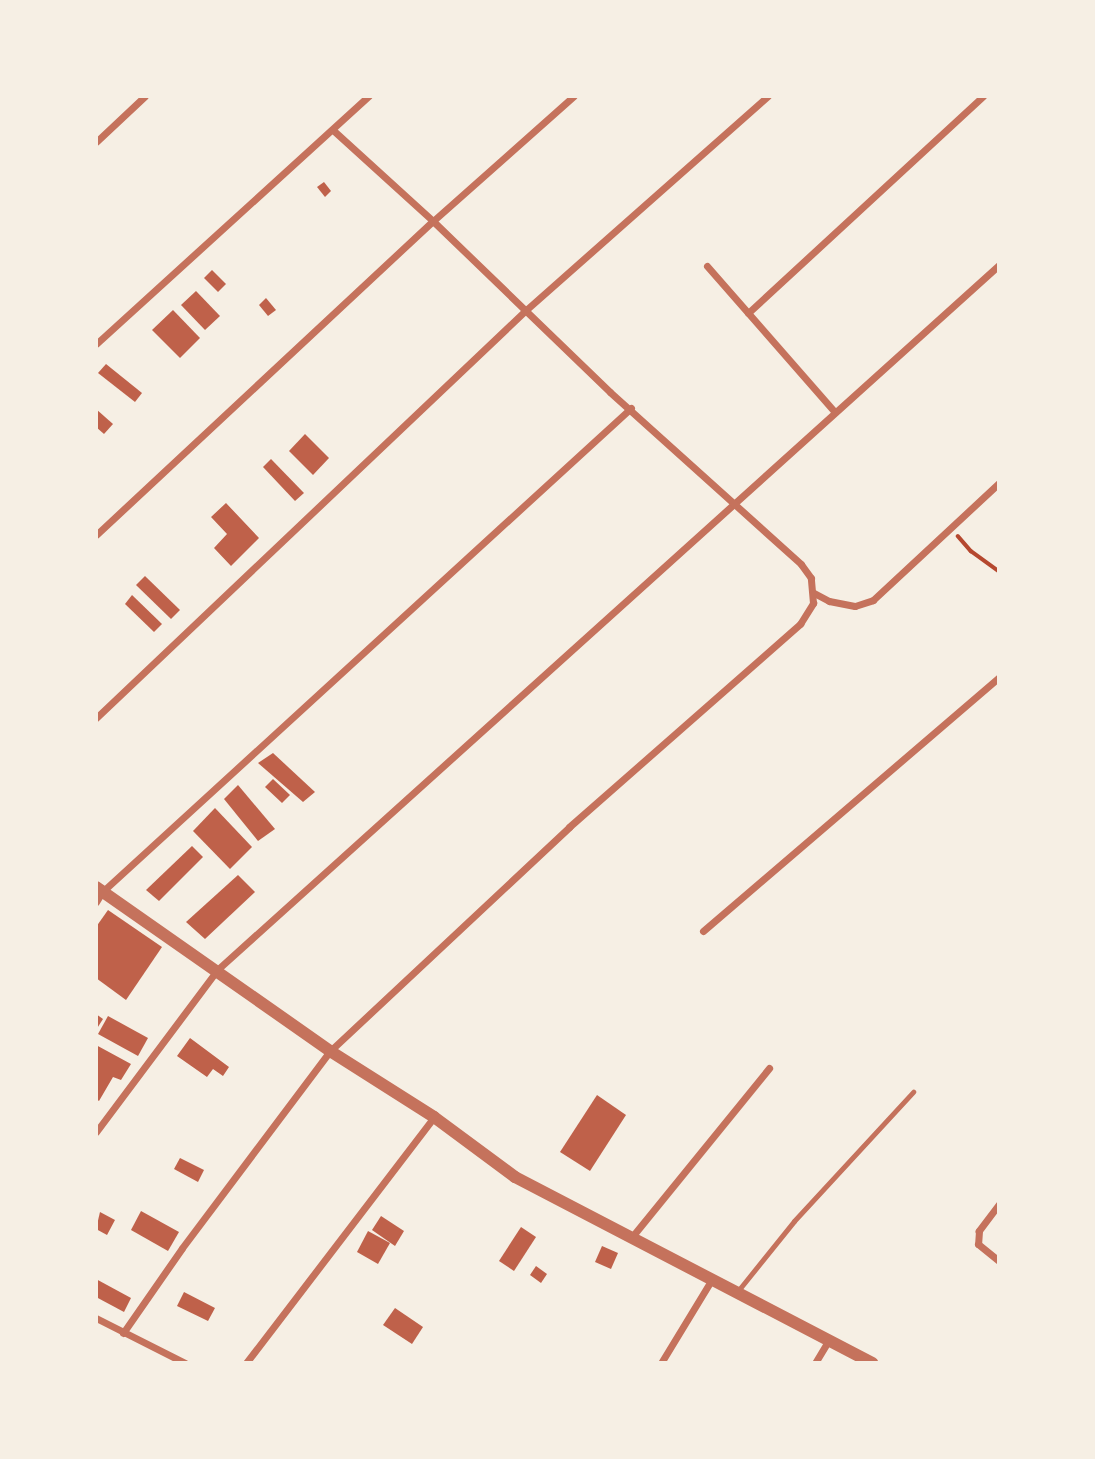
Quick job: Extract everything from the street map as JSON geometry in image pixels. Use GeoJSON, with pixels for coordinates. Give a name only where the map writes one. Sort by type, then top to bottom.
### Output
{"type":"FeatureCollection","features":[{"type":"Feature","properties":{"kind":"street"},"geometry":{"type":"LineString","coordinates":[[96,142],[145,96]]}},
{"type":"Feature","properties":{"kind":"street"},"geometry":{"type":"LineString","coordinates":[[96,344],[334,131],[369,96]]}},
{"type":"Feature","properties":{"kind":"street"},"geometry":{"type":"LineString","coordinates":[[96,535],[433,221],[574,96]]}},
{"type":"Feature","properties":{"kind":"street"},"geometry":{"type":"LineString","coordinates":[[96,719],[526,310],[768,96]]}},
{"type":"Feature","properties":{"kind":"street"},"geometry":{"type":"LineString","coordinates":[[748,313],[983,96]]}},
{"type":"Feature","properties":{"kind":"street"},"geometry":{"type":"LineString","coordinates":[[123,1333],[182,1248],[330,1051],[569,827],[800,624],[813,603],[811,578],[801,564],[631,408],[610,392],[433,221],[334,131]]}},
{"type":"Feature","properties":{"kind":"street"},"geometry":{"type":"LineString","coordinates":[[96,1132],[218,970],[733,502],[999,265]]}},
{"type":"Feature","properties":{"kind":"street"},"geometry":{"type":"LineString","coordinates":[[707,267],[834,411]]}},
{"type":"Feature","properties":{"kind":"street"},"geometry":{"type":"LineString","coordinates":[[631,408],[98,894],[218,970],[330,1051],[434,1117],[515,1178],[873,1363]]}},
{"type":"Feature","properties":{"kind":"street"},"geometry":{"type":"LineString","coordinates":[[814,593],[829,601],[855,606],[873,600],[999,483]]}},
{"type":"Feature","properties":{"kind":"street"},"geometry":{"type":"LineString","coordinates":[[703,931],[999,677]]}},
{"type":"Feature","properties":{"kind":"street"},"geometry":{"type":"LineString","coordinates":[[631,1238],[769,1068]]}},
{"type":"Feature","properties":{"kind":"street"},"geometry":{"type":"LineString","coordinates":[[246,1363],[434,1117]]}},
{"type":"Feature","properties":{"kind":"street"},"geometry":{"type":"LineString","coordinates":[[999,1204],[979,1231],[978,1244],[999,1261]]}},
{"type":"Feature","properties":{"kind":"street"},"geometry":{"type":"LineString","coordinates":[[661,1363],[712,1279]]}},
{"type":"Feature","properties":{"kind":"street"},"geometry":{"type":"LineString","coordinates":[[96,1318],[185,1363]]}},
{"type":"Feature","properties":{"kind":"street"},"geometry":{"type":"LineString","coordinates":[[815,1363],[829,1340]]}},
{"type":"Feature","properties":{"kind":"lane"},"geometry":{"type":"LineString","coordinates":[[737,1292],[794,1221],[913,1092]]}},
{"type":"Feature","properties":{"kind":"path"},"geometry":{"type":"LineString","coordinates":[[951,528],[971,551],[999,571]]}},
{"type":"Feature","properties":{"kind":"building"},"geometry":{"type":"Polygon","coordinates":[[[324,182],[331,191],[325,197],[317,187],[324,182]]]}},
{"type":"Feature","properties":{"kind":"building"},"geometry":{"type":"Polygon","coordinates":[[[212,270],[226,284],[218,292],[204,278],[212,270]]]}},
{"type":"Feature","properties":{"kind":"building"},"geometry":{"type":"Polygon","coordinates":[[[196,291],[220,316],[205,330],[181,305],[196,291]]]}},
{"type":"Feature","properties":{"kind":"building"},"geometry":{"type":"Polygon","coordinates":[[[266,298],[276,310],[268,316],[259,305],[266,298]]]}},
{"type":"Feature","properties":{"kind":"building"},"geometry":{"type":"Polygon","coordinates":[[[173,310],[200,338],[180,358],[152,330],[173,310]]]}},
{"type":"Feature","properties":{"kind":"building"},"geometry":{"type":"Polygon","coordinates":[[[106,364],[142,393],[135,402],[98,373],[106,364]]]}},
{"type":"Feature","properties":{"kind":"building"},"geometry":{"type":"Polygon","coordinates":[[[96,409],[113,424],[104,434],[96,427],[96,409]]]}},
{"type":"Feature","properties":{"kind":"building"},"geometry":{"type":"Polygon","coordinates":[[[305,434],[329,458],[313,475],[289,451],[305,434]]]}},
{"type":"Feature","properties":{"kind":"building"},"geometry":{"type":"Polygon","coordinates":[[[271,459],[304,493],[295,501],[263,467],[271,459]]]}},
{"type":"Feature","properties":{"kind":"building"},"geometry":{"type":"Polygon","coordinates":[[[226,503],[259,538],[231,566],[214,548],[227,534],[211,517],[226,503]]]}},
{"type":"Feature","properties":{"kind":"building"},"geometry":{"type":"Polygon","coordinates":[[[145,576],[180,610],[171,619],[136,585],[145,576]]]}},
{"type":"Feature","properties":{"kind":"building"},"geometry":{"type":"Polygon","coordinates":[[[132,595],[162,624],[154,632],[125,604],[132,595]]]}},
{"type":"Feature","properties":{"kind":"building"},"geometry":{"type":"Polygon","coordinates":[[[273,753],[315,792],[303,802],[258,763],[273,753]]]}},
{"type":"Feature","properties":{"kind":"building"},"geometry":{"type":"Polygon","coordinates":[[[273,779],[290,795],[282,803],[265,787],[273,779]]]}},
{"type":"Feature","properties":{"kind":"building"},"geometry":{"type":"Polygon","coordinates":[[[238,785],[275,829],[258,841],[224,799],[238,785]]]}},
{"type":"Feature","properties":{"kind":"building"},"geometry":{"type":"Polygon","coordinates":[[[215,808],[252,847],[230,869],[193,831],[215,808]]]}},
{"type":"Feature","properties":{"kind":"building"},"geometry":{"type":"Polygon","coordinates":[[[192,846],[203,857],[159,901],[146,890],[192,846]]]}},
{"type":"Feature","properties":{"kind":"building"},"geometry":{"type":"Polygon","coordinates":[[[238,875],[255,892],[205,939],[186,922],[238,875]]]}},
{"type":"Feature","properties":{"kind":"building"},"geometry":{"type":"Polygon","coordinates":[[[108,910],[162,947],[126,1000],[96,978],[96,927],[108,910]]]}},
{"type":"Feature","properties":{"kind":"building"},"geometry":{"type":"Polygon","coordinates":[[[96,1014],[103,1019],[96,1030],[96,1014]]]}},
{"type":"Feature","properties":{"kind":"building"},"geometry":{"type":"Polygon","coordinates":[[[108,1016],[148,1038],[138,1056],[98,1034],[108,1016]]]}},
{"type":"Feature","properties":{"kind":"building"},"geometry":{"type":"Polygon","coordinates":[[[190,1038],[229,1067],[223,1076],[213,1069],[207,1077],[177,1056],[190,1038]]]}},
{"type":"Feature","properties":{"kind":"building"},"geometry":{"type":"Polygon","coordinates":[[[96,1045],[131,1064],[121,1080],[113,1077],[99,1101],[96,1099],[96,1045]]]}},
{"type":"Feature","properties":{"kind":"building"},"geometry":{"type":"Polygon","coordinates":[[[597,1095],[626,1115],[590,1171],[560,1152],[597,1095]]]}},
{"type":"Feature","properties":{"kind":"building"},"geometry":{"type":"Polygon","coordinates":[[[180,1158],[204,1170],[198,1182],[174,1169],[180,1158]]]}},
{"type":"Feature","properties":{"kind":"building"},"geometry":{"type":"Polygon","coordinates":[[[141,1211],[179,1232],[168,1251],[131,1230],[141,1211]]]}},
{"type":"Feature","properties":{"kind":"building"},"geometry":{"type":"Polygon","coordinates":[[[100,1212],[115,1220],[107,1235],[96,1229],[100,1212]]]}},
{"type":"Feature","properties":{"kind":"building"},"geometry":{"type":"Polygon","coordinates":[[[381,1216],[404,1231],[395,1246],[372,1230],[381,1216]]]}},
{"type":"Feature","properties":{"kind":"building"},"geometry":{"type":"Polygon","coordinates":[[[521,1227],[536,1237],[514,1271],[499,1261],[521,1227]]]}},
{"type":"Feature","properties":{"kind":"building"},"geometry":{"type":"Polygon","coordinates":[[[368,1231],[390,1243],[378,1264],[357,1252],[368,1231]]]}},
{"type":"Feature","properties":{"kind":"building"},"geometry":{"type":"Polygon","coordinates":[[[602,1246],[618,1253],[611,1269],[595,1262],[602,1246]]]}},
{"type":"Feature","properties":{"kind":"building"},"geometry":{"type":"Polygon","coordinates":[[[536,1266],[547,1274],[541,1283],[530,1275],[536,1266]]]}},
{"type":"Feature","properties":{"kind":"building"},"geometry":{"type":"Polygon","coordinates":[[[96,1279],[131,1298],[124,1312],[96,1297],[96,1279]]]}},
{"type":"Feature","properties":{"kind":"building"},"geometry":{"type":"Polygon","coordinates":[[[184,1292],[215,1308],[208,1321],[177,1306],[184,1292]]]}},
{"type":"Feature","properties":{"kind":"building"},"geometry":{"type":"Polygon","coordinates":[[[395,1308],[423,1327],[412,1344],[383,1325],[395,1308]]]}}]}
